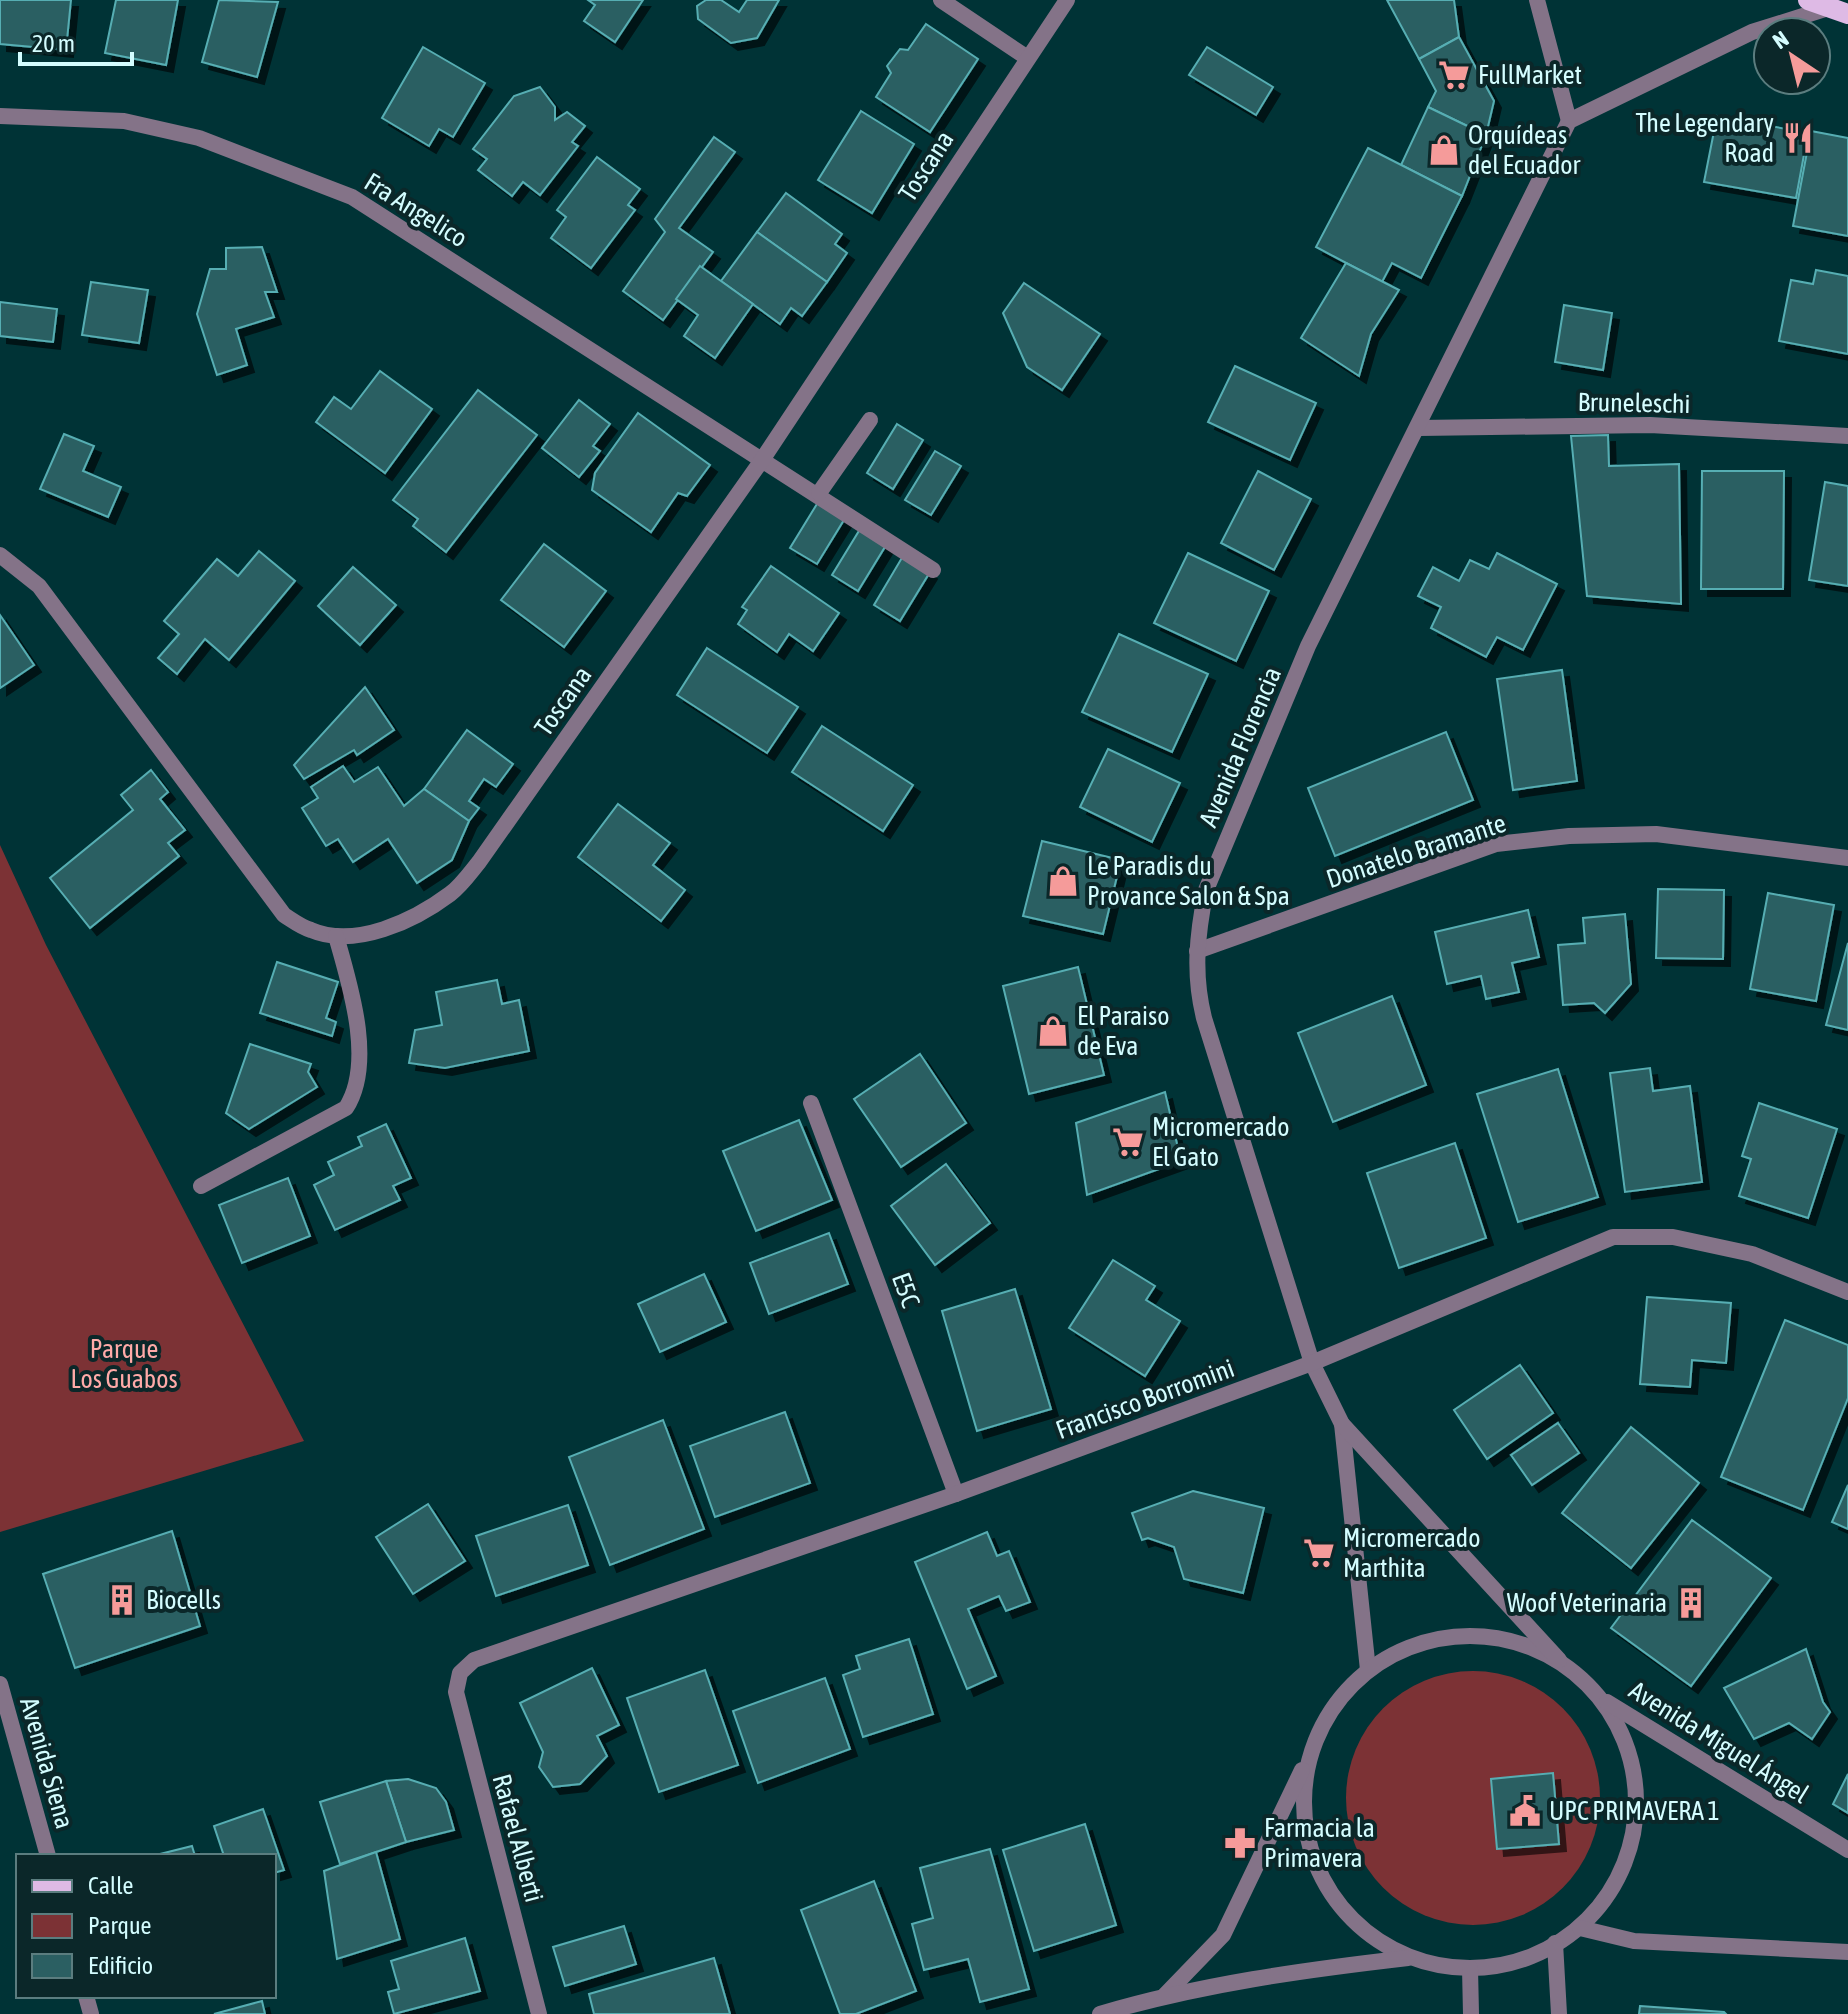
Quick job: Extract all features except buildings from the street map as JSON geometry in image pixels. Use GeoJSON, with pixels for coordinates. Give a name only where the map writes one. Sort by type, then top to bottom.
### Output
{"type":"FeatureCollection","features":[{"type":"Feature","properties":{"kind":"main road"},"geometry":{"type":"LineString","coordinates":[[1808,0],[1834,7]]}},
{"type":"Feature","properties":{"kind":"street"},"geometry":{"type":"LineString","coordinates":[[941,0],[1026,57]]}},
{"type":"Feature","properties":{"kind":"street","name":"Toscana"},"geometry":{"type":"LineString","coordinates":[[0,555],[39,586],[284,915],[312,931],[336,936],[380,931],[416,915],[451,893],[479,862],[762,460],[1026,57],[1067,0]]}},
{"type":"Feature","properties":{"kind":"street"},"geometry":{"type":"LineString","coordinates":[[1537,0],[1569,121],[1752,32],[1834,7]]}},
{"type":"Feature","properties":{"kind":"street","name":"Fra Angelico"},"geometry":{"type":"LineString","coordinates":[[0,116],[124,121],[199,138],[352,197],[762,460],[819,493],[933,570]]}},
{"type":"Feature","properties":{"kind":"street","name":"Avenida Florencia"},"geometry":{"type":"LineString","coordinates":[[1559,1660],[1342,1424],[1312,1363],[1195,982],[1206,890],[1308,646],[1569,121]]}},
{"type":"Feature","properties":{"kind":"street"},"geometry":{"type":"LineString","coordinates":[[819,493],[870,420]]}},
{"type":"Feature","properties":{"kind":"street","name":"Bruneleschi"},"geometry":{"type":"LineString","coordinates":[[1419,428],[1650,425],[1848,436]]}},
{"type":"Feature","properties":{"kind":"street","name":"Donatelo Bramante"},"geometry":{"type":"LineString","coordinates":[[1197,951],[1496,844],[1569,836],[1656,834],[1848,858]]}},
{"type":"Feature","properties":{"kind":"street"},"geometry":{"type":"LineString","coordinates":[[201,1186],[346,1108],[357,1090],[359,1065],[353,993],[336,936]]}},
{"type":"Feature","properties":{"kind":"street","name":"E5C"},"geometry":{"type":"LineString","coordinates":[[811,1103],[956,1494]]}},
{"type":"Feature","properties":{"kind":"street","name":"Francisco Borromini"},"geometry":{"type":"LineString","coordinates":[[460,1673],[474,1660],[956,1494],[1312,1363],[1613,1237],[1673,1237],[1752,1254],[1848,1292]]}},
{"type":"Feature","properties":{"kind":"street","name":"Avenida Florencia"},"geometry":{"type":"LineString","coordinates":[[1342,1424],[1368,1670]]}},
{"type":"Feature","properties":{"kind":"street"},"geometry":{"type":"LineString","coordinates":[[1165,1995],[1223,1935],[1310,1752],[1333,1707],[1368,1670],[1412,1645],[1462,1634],[1513,1639],[1559,1660],[1584,1678],[1605,1701],[1628,1744],[1638,1794],[1632,1843],[1613,1890],[1580,1928],[1524,1959],[1470,1968],[1438,1967],[1388,1948],[1352,1921],[1324,1885],[1308,1843],[1304,1813],[1303,1797],[1310,1752]]}},
{"type":"Feature","properties":{"kind":"street","name":"Rafael Alberti"},"geometry":{"type":"LineString","coordinates":[[460,1673],[456,1692],[539,2014]]}},
{"type":"Feature","properties":{"kind":"street","name":"Avenida Siena"},"geometry":{"type":"LineString","coordinates":[[0,1684],[47,1854]]}},
{"type":"Feature","properties":{"kind":"street","name":"Avenida Miguel Ángel"},"geometry":{"type":"LineString","coordinates":[[1605,1701],[1848,1850]]}},
{"type":"Feature","properties":{"kind":"street"},"geometry":{"type":"LineString","coordinates":[[1580,1928],[1634,1941],[1848,1952]]}},
{"type":"Feature","properties":{"kind":"street"},"geometry":{"type":"LineString","coordinates":[[1555,1943],[1559,2014]]}},
{"type":"Feature","properties":{"kind":"street"},"geometry":{"type":"LineString","coordinates":[[1100,2014],[1165,1995],[1300,1971],[1414,1958]]}},
{"type":"Feature","properties":{"kind":"street"},"geometry":{"type":"LineString","coordinates":[[1470,1968],[1471,2014]]}},
{"type":"Feature","properties":{"kind":"green space","name":"Parque Los Guabos"},"geometry":{"type":"Polygon","coordinates":[[[0,845],[46,945],[304,1441],[0,1532],[0,845]]]}},
{"type":"Feature","properties":{"kind":"green space"},"geometry":{"type":"Polygon","coordinates":[[[1461,1671],[1485,1671],[1522,1680],[1544,1692],[1563,1708],[1579,1727],[1591,1749],[1598,1773],[1598,1823],[1591,1847],[1579,1869],[1563,1888],[1544,1904],[1522,1916],[1485,1925],[1461,1925],[1424,1916],[1402,1904],[1375,1879],[1351,1835],[1346,1810],[1346,1786],[1355,1749],[1367,1727],[1392,1700],[1436,1676],[1461,1671]]]}},
{"type":"Feature","properties":{"kind":"place","name":"FullMarket"},"geometry":{"type":"Point","coordinates":[1454,75]}},
{"type":"Feature","properties":{"kind":"place","name":"The Legendary Road"},"geometry":{"type":"Point","coordinates":[1798,138]}},
{"type":"Feature","properties":{"kind":"place","name":"Orquídeas del Ecuador"},"geometry":{"type":"Point","coordinates":[1444,150]}},
{"type":"Feature","properties":{"kind":"place","name":"Le Paradis du Provance Salon & Spa"},"geometry":{"type":"Point","coordinates":[1063,881]}},
{"type":"Feature","properties":{"kind":"place","name":"El Paraiso de Eva"},"geometry":{"type":"Point","coordinates":[1053,1031]}},
{"type":"Feature","properties":{"kind":"place","name":"Micromercado El Gato"},"geometry":{"type":"Point","coordinates":[1128,1142]}},
{"type":"Feature","properties":{"kind":"place","name":"Micromercado Marthita"},"geometry":{"type":"Point","coordinates":[1319,1553]}},
{"type":"Feature","properties":{"kind":"place","name":"Biocells"},"geometry":{"type":"Point","coordinates":[122,1600]}},
{"type":"Feature","properties":{"kind":"place","name":"Woof Veterinaria"},"geometry":{"type":"Point","coordinates":[1691,1603]}},
{"type":"Feature","properties":{"kind":"place","name":"UPC PRIMAVERA 1"},"geometry":{"type":"Point","coordinates":[1525,1811]}},
{"type":"Feature","properties":{"kind":"place","name":"Farmacia la Primavera"},"geometry":{"type":"Point","coordinates":[1240,1843]}}]}
